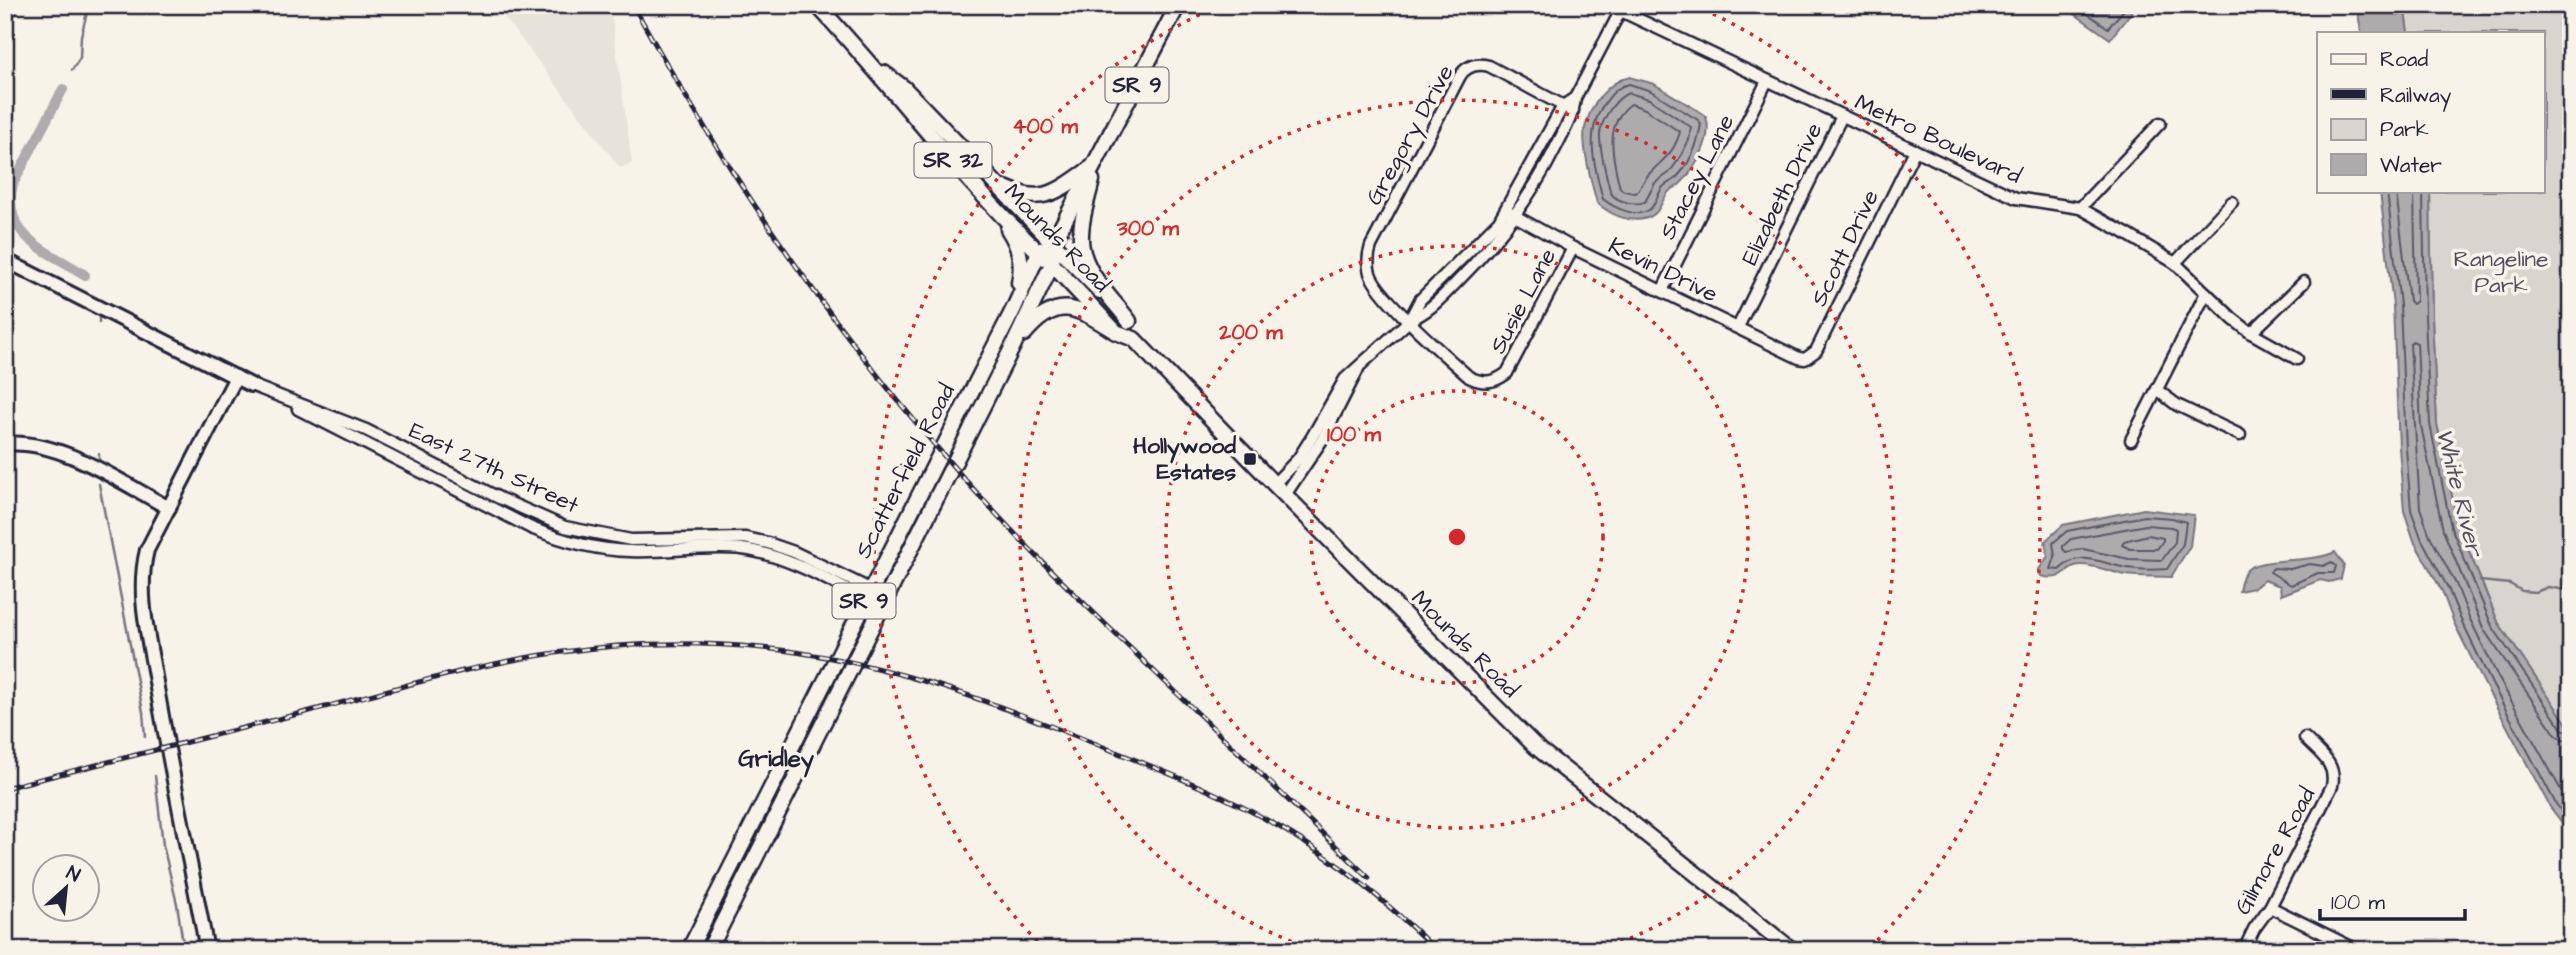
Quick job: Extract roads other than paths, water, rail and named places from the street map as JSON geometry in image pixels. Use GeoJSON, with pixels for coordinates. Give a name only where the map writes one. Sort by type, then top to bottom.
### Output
{"type":"FeatureCollection","features":[{"type":"Feature","properties":{"kind":"main road","name":"Mounds Road"},"geometry":{"type":"LineString","coordinates":[[817,5],[872,64],[895,96],[988,199],[1116,332],[1134,339],[1536,747],[1791,950]]}},
{"type":"Feature","properties":{"kind":"main road","name":"Scatterfield Road"},"geometry":{"type":"LineString","coordinates":[[689,950],[1014,307],[1039,252],[1052,243],[1178,5]]}},
{"type":"Feature","properties":{"kind":"main road","name":"Mounds Road"},"geometry":{"type":"LineString","coordinates":[[872,64],[904,88],[1129,321],[1134,339]]}},
{"type":"Feature","properties":{"kind":"main road","name":"SR 32"},"geometry":{"type":"LineString","coordinates":[[1000,186],[1023,197],[1043,196],[1069,183],[1095,165]]}},
{"type":"Feature","properties":{"kind":"main road"},"geometry":{"type":"LineString","coordinates":[[1095,165],[1081,232],[1082,249],[1088,266],[1129,321]]}},
{"type":"Feature","properties":{"kind":"main road"},"geometry":{"type":"LineString","coordinates":[[988,199],[1014,238],[1019,251],[1021,268],[1014,307]]}},
{"type":"Feature","properties":{"kind":"main road","name":"Scatterfield Road"},"geometry":{"type":"LineString","coordinates":[[709,950],[1012,348],[1052,264],[1052,243]]}},
{"type":"Feature","properties":{"kind":"main road"},"geometry":{"type":"LineString","coordinates":[[1012,348],[1041,316],[1060,307],[1082,311],[1116,332]]}},
{"type":"Feature","properties":{"kind":"street"},"geometry":{"type":"LineString","coordinates":[[5,19],[12,5]]}},
{"type":"Feature","properties":{"kind":"street"},"geometry":{"type":"LineString","coordinates":[[1274,484],[1312,437],[1345,379],[1409,321],[1421,316],[1481,258],[1511,214],[1539,181],[1573,111],[1575,98],[1622,8]]}},
{"type":"Feature","properties":{"kind":"street","name":"Metro Boulevard"},"geometry":{"type":"LineString","coordinates":[[1622,8],[1766,81],[2015,198],[2080,208],[2175,263],[2250,333],[2297,359]]}},
{"type":"Feature","properties":{"kind":"street","name":"Gregory Drive"},"geometry":{"type":"LineString","coordinates":[[1409,321],[1373,280],[1369,272],[1369,254],[1460,76],[1472,65],[1489,66],[1573,111]]}},
{"type":"Feature","properties":{"kind":"street","name":"Stacey Lane"},"geometry":{"type":"LineString","coordinates":[[1662,290],[1766,81]]}},
{"type":"Feature","properties":{"kind":"street"},"geometry":{"type":"LineString","coordinates":[[1511,214],[1563,106],[1575,98]]}},
{"type":"Feature","properties":{"kind":"street","name":"Elizabeth Drive"},"geometry":{"type":"LineString","coordinates":[[1738,327],[1842,116]]}},
{"type":"Feature","properties":{"kind":"street"},"geometry":{"type":"LineString","coordinates":[[2080,208],[2160,123]]}},
{"type":"Feature","properties":{"kind":"street","name":"Scott Drive"},"geometry":{"type":"LineString","coordinates":[[1805,359],[1816,351],[1915,150]]}},
{"type":"Feature","properties":{"kind":"street"},"geometry":{"type":"LineString","coordinates":[[2175,263],[2232,202]]}},
{"type":"Feature","properties":{"kind":"street","name":"Kevin Drive"},"geometry":{"type":"LineString","coordinates":[[1511,214],[1573,248],[1805,359]]}},
{"type":"Feature","properties":{"kind":"street","name":"Susie Lane"},"geometry":{"type":"LineString","coordinates":[[1409,321],[1469,377],[1479,382],[1496,380],[1507,373],[1573,248]]}},
{"type":"Feature","properties":{"kind":"street","name":"East 27th Street"},"geometry":{"type":"LineString","coordinates":[[5,260],[236,377],[366,430],[512,504],[565,527],[631,540],[712,537],[757,540],[794,552],[883,602]]}},
{"type":"Feature","properties":{"kind":"street"},"geometry":{"type":"LineString","coordinates":[[2250,333],[2304,282]]}},
{"type":"Feature","properties":{"kind":"street"},"geometry":{"type":"LineString","coordinates":[[2131,440],[2206,293]]}},
{"type":"Feature","properties":{"kind":"street"},"geometry":{"type":"LineString","coordinates":[[1285,495],[1322,440],[1360,365]]}},
{"type":"Feature","properties":{"kind":"street"},"geometry":{"type":"LineString","coordinates":[[207,950],[162,717],[141,584],[147,550],[236,377]]}},
{"type":"Feature","properties":{"kind":"street"},"geometry":{"type":"LineString","coordinates":[[2157,390],[2177,405],[2240,435]]}},
{"type":"Feature","properties":{"kind":"street"},"geometry":{"type":"LineString","coordinates":[[5,444],[34,445],[57,451],[169,508]]}},
{"type":"Feature","properties":{"kind":"street","name":"Gilmore Road"},"geometry":{"type":"LineString","coordinates":[[2244,950],[2270,907],[2332,786],[2332,766],[2305,738]]}},
{"type":"Feature","properties":{"kind":"street"},"geometry":{"type":"LineString","coordinates":[[2270,907],[2357,950]]}},
{"type":"Feature","properties":{"kind":"water"},"geometry":{"type":"Polygon","coordinates":[[[2062,5],[2137,5],[2110,39],[2062,5]]]}},
{"type":"Feature","properties":{"kind":"water"},"geometry":{"type":"Polygon","coordinates":[[[2357,5],[2404,5],[2408,32],[2361,32],[2357,5]]]}},
{"type":"Feature","properties":{"kind":"water"},"geometry":{"type":"Polygon","coordinates":[[[1629,77],[1654,84],[1705,115],[1707,123],[1702,152],[1692,170],[1680,184],[1668,192],[1655,214],[1640,220],[1620,217],[1597,203],[1584,145],[1585,128],[1595,104],[1614,84],[1629,77]]]}},
{"type":"Feature","properties":{"kind":"water"},"geometry":{"type":"Polygon","coordinates":[[[2380,192],[2430,192],[2437,424],[2458,525],[2498,622],[2571,730],[2571,834],[2550,807],[2485,685],[2454,623],[2442,591],[2415,543],[2404,511],[2393,306],[2380,192]]]}},
{"type":"Feature","properties":{"kind":"water"},"geometry":{"type":"Polygon","coordinates":[[[2144,509],[2194,515],[2190,546],[2171,577],[2126,575],[2081,565],[2060,576],[2041,576],[2038,571],[2048,556],[2045,541],[2063,525],[2144,509]]]}},
{"type":"Feature","properties":{"kind":"water"},"geometry":{"type":"Polygon","coordinates":[[[2335,552],[2344,565],[2341,579],[2329,582],[2320,580],[2281,595],[2280,586],[2264,580],[2254,588],[2239,591],[2244,575],[2253,566],[2314,558],[2335,552]]]}},
{"type":"Feature","properties":{"kind":"waterway"},"geometry":{"type":"LineString","coordinates":[[72,70],[80,58],[81,36],[89,5]]}},
{"type":"Feature","properties":{"kind":"waterway"},"geometry":{"type":"LineString","coordinates":[[63,89],[13,184],[11,202],[14,218],[31,241],[85,275]]}},
{"type":"Feature","properties":{"kind":"waterway"},"geometry":{"type":"LineString","coordinates":[[99,317],[99,323]]}},
{"type":"Feature","properties":{"kind":"waterway"},"geometry":{"type":"LineString","coordinates":[[99,454],[99,462]]}},
{"type":"Feature","properties":{"kind":"waterway"},"geometry":{"type":"LineString","coordinates":[[99,484],[143,712],[145,737]]}},
{"type":"Feature","properties":{"kind":"waterway"},"geometry":{"type":"LineString","coordinates":[[2480,581],[2510,584],[2522,591],[2536,592],[2548,587],[2571,591]]}},
{"type":"Feature","properties":{"kind":"waterway"},"geometry":{"type":"LineString","coordinates":[[155,776],[163,845],[177,904],[184,950]]}},
{"type":"Feature","properties":{"kind":"railway"},"geometry":{"type":"LineString","coordinates":[[633,5],[702,122],[775,236],[855,346],[940,451],[1073,593],[1369,878]]}},
{"type":"Feature","properties":{"kind":"railway"},"geometry":{"type":"LineString","coordinates":[[5,788],[524,658],[632,645],[710,644],[762,648],[847,661],[930,683],[1011,711],[1191,783],[1263,818],[1327,857],[1383,901],[1436,950]]}},
{"type":"Feature","properties":{"kind":"place","name":"Hollywood Estates"},"geometry":{"type":"Point","coordinates":[1250,459]}},
{"type":"Feature","properties":{"kind":"district","name":"Gridley"},"geometry":{"type":"Point","coordinates":[776,759]}},
{"type":"Feature","properties":{"kind":"park label","name":"Rangeline Park"},"geometry":{"type":"Point","coordinates":[2501,272]}},
{"type":"Feature","properties":{"kind":"water label","name":"White River"},"geometry":{"type":"Point","coordinates":[2459,492]}}]}
